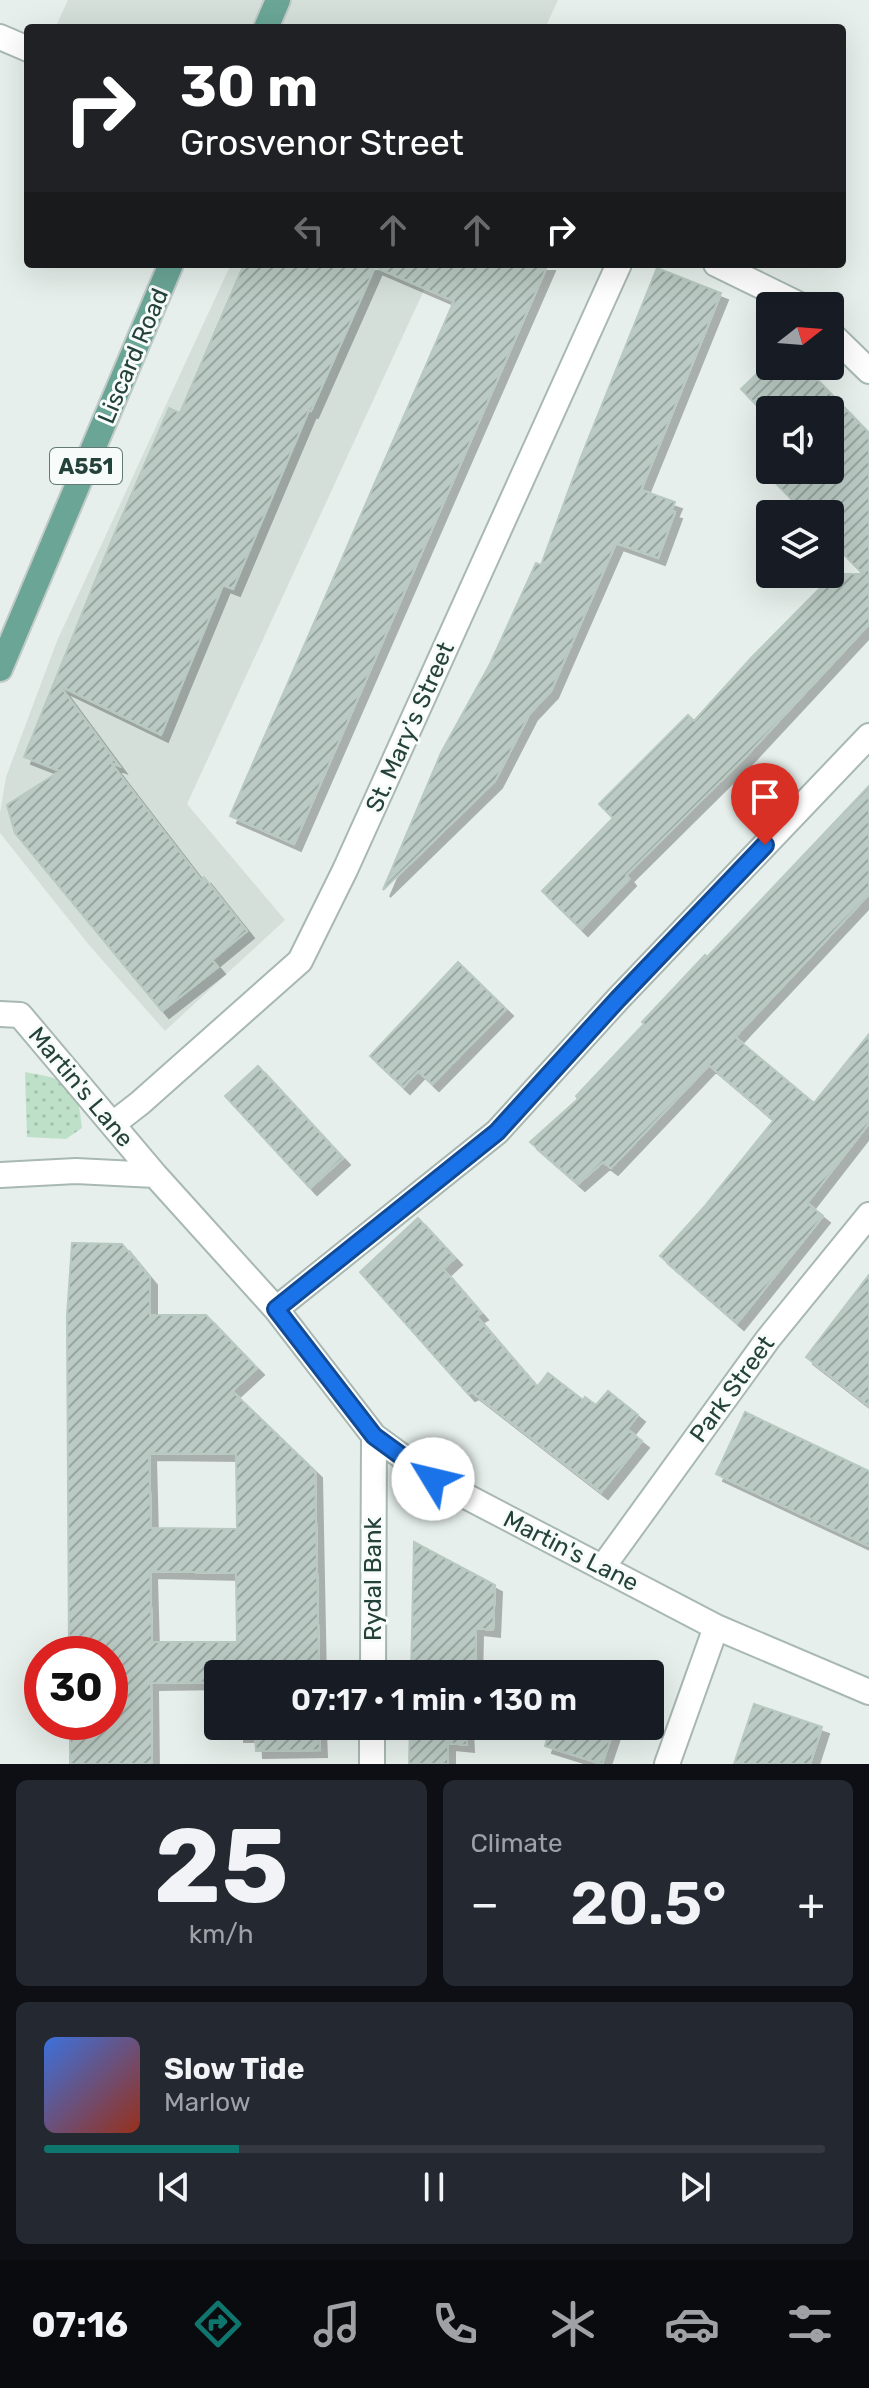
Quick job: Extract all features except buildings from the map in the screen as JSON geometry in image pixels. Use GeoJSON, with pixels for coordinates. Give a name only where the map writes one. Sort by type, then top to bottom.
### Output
{"type":"FeatureCollection","features":[{"type":"Feature","properties":{"kind":"main road"},"geometry":{"type":"LineString","coordinates":[[268,24],[278,0]]}},
{"type":"Feature","properties":{"kind":"main road","name":"Liscard Road"},"geometry":{"type":"LineString","coordinates":[[0,669],[169,268]]}},
{"type":"Feature","properties":{"kind":"street"},"geometry":{"type":"LineString","coordinates":[[0,37],[24,47]]}},
{"type":"Feature","properties":{"kind":"street","name":"St. Mary's Street"},"geometry":{"type":"LineString","coordinates":[[113,1124],[300,961],[345,870],[617,268]]}},
{"type":"Feature","properties":{"kind":"street"},"geometry":{"type":"LineString","coordinates":[[724,268],[773,292]]}},
{"type":"Feature","properties":{"kind":"street"},"geometry":{"type":"LineString","coordinates":[[844,347],[869,371]]}},
{"type":"Feature","properties":{"kind":"street"},"geometry":{"type":"LineString","coordinates":[[276,1309],[497,1132],[618,999],[869,736]]}},
{"type":"Feature","properties":{"kind":"street","name":"Martin's Lane"},"geometry":{"type":"LineString","coordinates":[[0,1014],[20,1015],[155,1175],[276,1309],[374,1436],[433,1479],[716,1627],[869,1692]]}},
{"type":"Feature","properties":{"kind":"street","name":"Martin's Lane"},"geometry":{"type":"LineString","coordinates":[[0,1175],[76,1171],[155,1175]]}},
{"type":"Feature","properties":{"kind":"street","name":"Park Street"},"geometry":{"type":"LineString","coordinates":[[602,1568],[768,1339],[869,1215]]}},
{"type":"Feature","properties":{"kind":"street","name":"Rydal Bank"},"geometry":{"type":"LineString","coordinates":[[373,1660],[374,1436]]}},
{"type":"Feature","properties":{"kind":"street"},"geometry":{"type":"LineString","coordinates":[[667,1764],[716,1627]]}},
{"type":"Feature","properties":{"kind":"street"},"geometry":{"type":"LineString","coordinates":[[372,1740],[372,1764]]}},
{"type":"Feature","properties":{"kind":"shaded area"},"geometry":{"type":"Polygon","coordinates":[[[68,0],[558,0],[547,24],[57,24],[68,0]]]}},
{"type":"Feature","properties":{"kind":"shaded area"},"geometry":{"type":"Polygon","coordinates":[[[229,268],[434,268],[187,804],[285,920],[165,1031],[89,945],[0,833],[6,777],[57,641],[229,268]]]}},
{"type":"Feature","properties":{"kind":"green space"},"geometry":{"type":"Polygon","coordinates":[[[25,1072],[68,1085],[77,1101],[82,1128],[66,1139],[27,1137],[25,1072]]]}},
{"type":"Feature","properties":{"kind":"route"},"geometry":{"type":"LineString","coordinates":[[433,1479],[374,1436],[276,1309],[497,1132],[765,845]]}}]}
